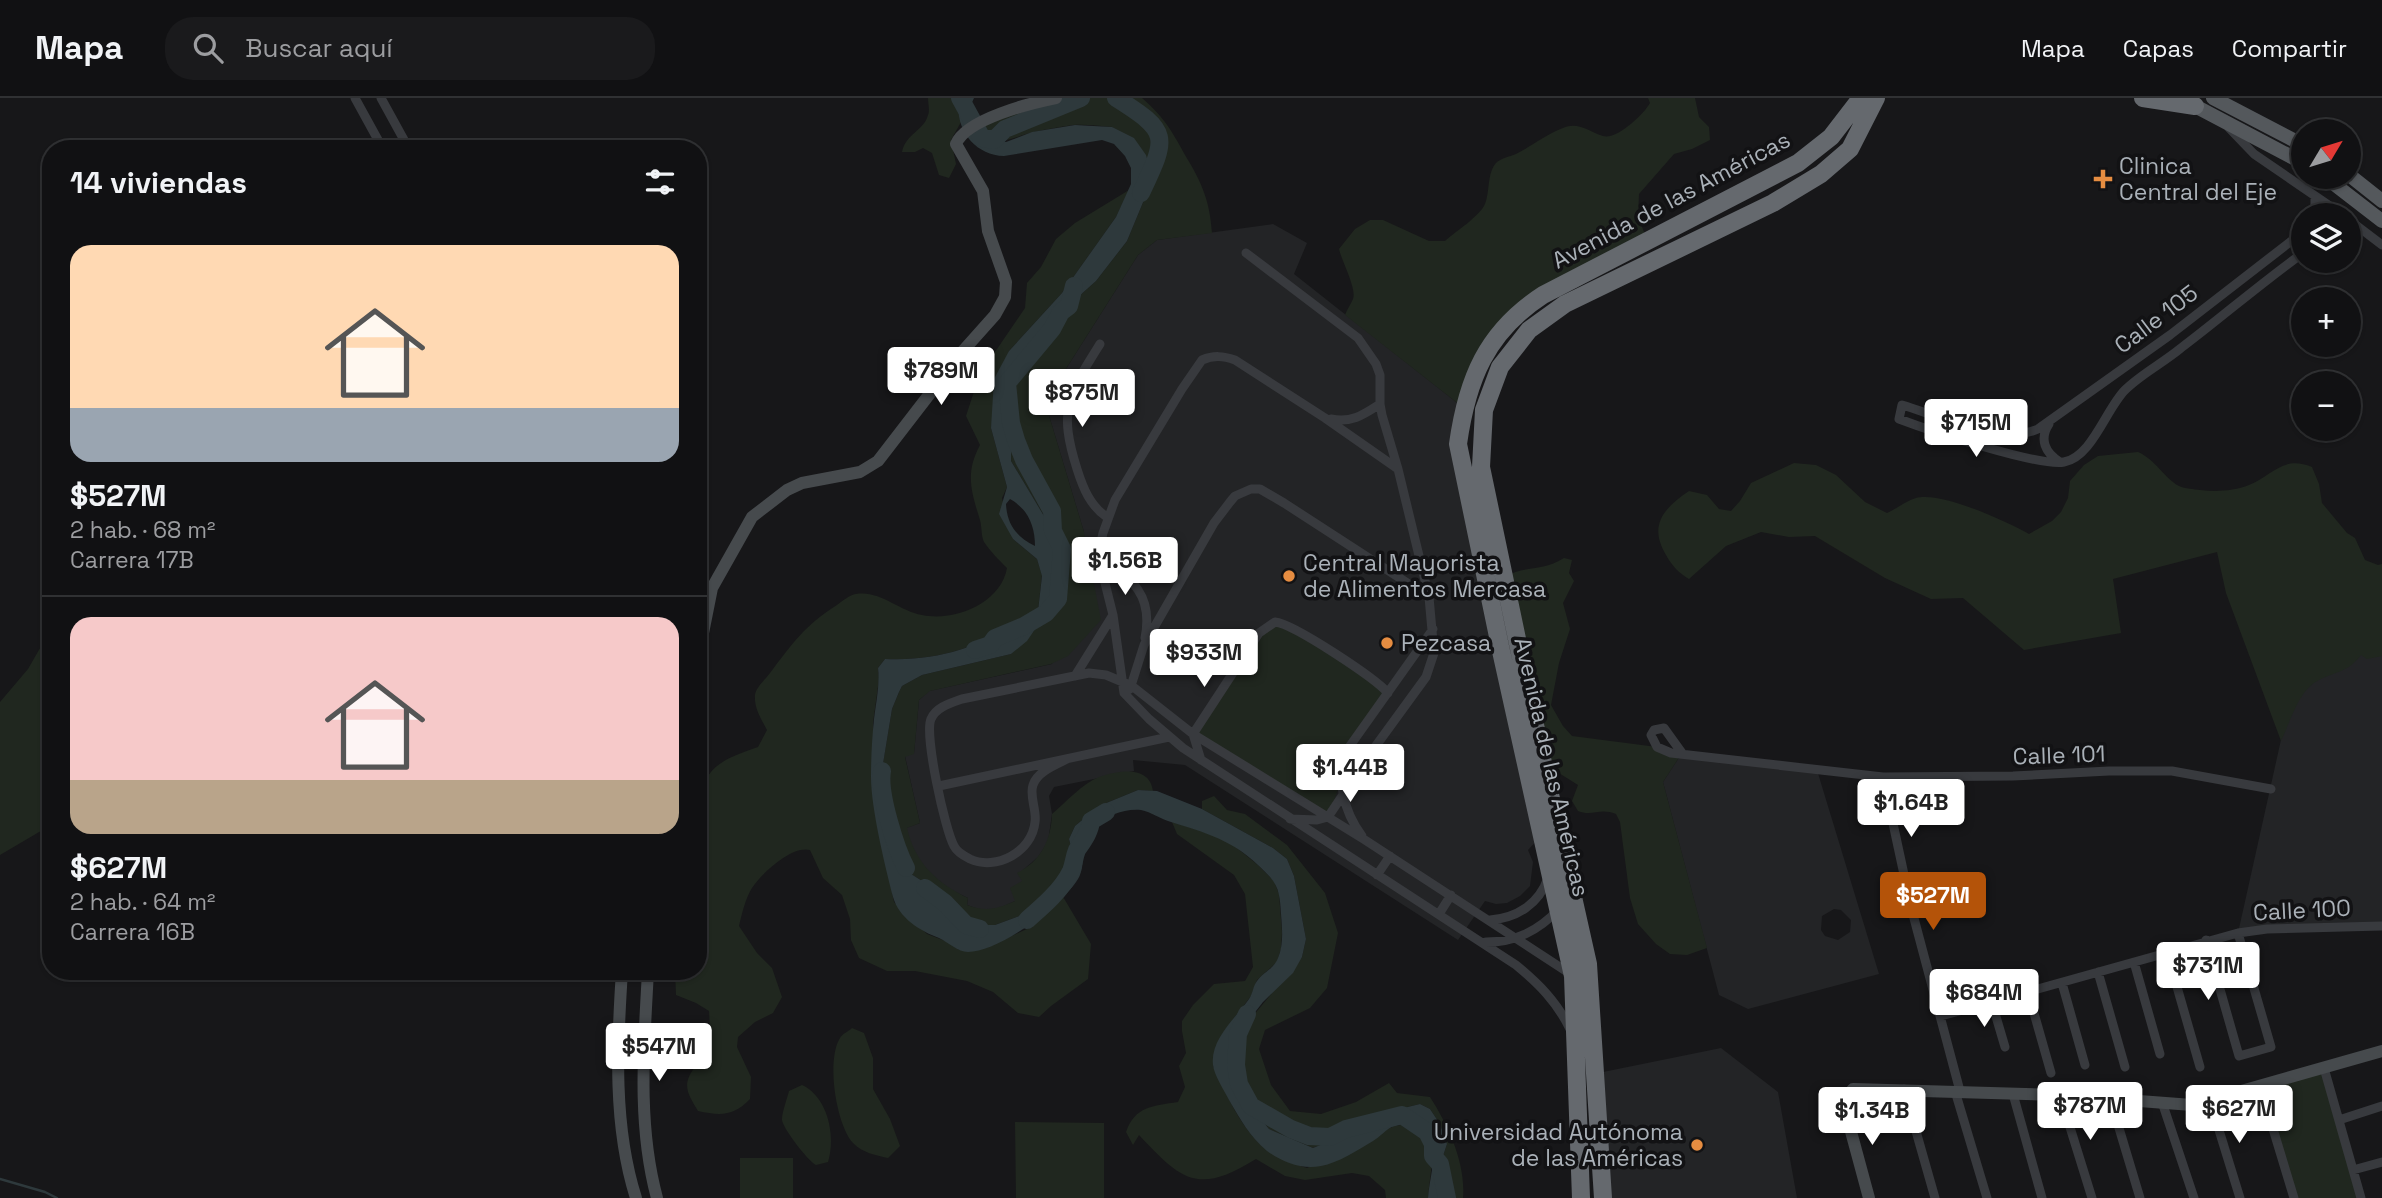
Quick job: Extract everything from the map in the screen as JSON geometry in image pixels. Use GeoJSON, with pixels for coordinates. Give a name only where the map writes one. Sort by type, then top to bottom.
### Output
{"type":"FeatureCollection","features":[{"type":"Feature","properties":{"kind":"highway"},"geometry":{"type":"LineString","coordinates":[[1831,136],[1850,98]]}},
{"type":"Feature","properties":{"kind":"highway","name":"Avenida de las Américas"},"geometry":{"type":"LineString","coordinates":[[1581,1198],[1573,976],[1458,444],[1463,415],[1473,376],[1486,351],[1504,327],[1531,303],[1789,168],[1831,136],[1844,123],[1861,98]]}},
{"type":"Feature","properties":{"kind":"highway","name":"Avenida de las Américas"},"geometry":{"type":"LineString","coordinates":[[1603,1198],[1588,964],[1481,467],[1484,410],[1500,367],[1530,330],[1565,304],[1773,203],[1821,174],[1850,149],[1876,98]]}},
{"type":"Feature","properties":{"kind":"highway"},"geometry":{"type":"LineString","coordinates":[[1850,149],[1877,119],[1889,98]]}},
{"type":"Feature","properties":{"kind":"highway"},"geometry":{"type":"LineString","coordinates":[[2143,98],[2195,106]]}},
{"type":"Feature","properties":{"kind":"highway"},"geometry":{"type":"LineString","coordinates":[[2175,98],[2195,106]]}},
{"type":"Feature","properties":{"kind":"highway"},"geometry":{"type":"LineString","coordinates":[[1559,909],[1564,900],[1568,878]]}},
{"type":"Feature","properties":{"kind":"highway"},"geometry":{"type":"LineString","coordinates":[[1573,976],[1591,989]]}},
{"type":"Feature","properties":{"kind":"main road"},"geometry":{"type":"LineString","coordinates":[[2213,98],[2291,139]]}},
{"type":"Feature","properties":{"kind":"main road"},"geometry":{"type":"LineString","coordinates":[[2195,106],[2291,157]]}},
{"type":"Feature","properties":{"kind":"main road"},"geometry":{"type":"LineString","coordinates":[[2361,184],[2382,201]]}},
{"type":"Feature","properties":{"kind":"main road"},"geometry":{"type":"LineString","coordinates":[[2341,189],[2382,221]]}},
{"type":"Feature","properties":{"kind":"street"},"geometry":{"type":"LineString","coordinates":[[355,98],[378,140]]}},
{"type":"Feature","properties":{"kind":"street"},"geometry":{"type":"LineString","coordinates":[[381,98],[404,140]]}},
{"type":"Feature","properties":{"kind":"street"},"geometry":{"type":"LineString","coordinates":[[707,613],[712,588],[752,517],[802,483],[860,472],[878,461],[962,352],[995,315],[1005,297],[1006,282],[988,231],[983,191],[956,144],[959,137],[1020,105],[1056,98]]}},
{"type":"Feature","properties":{"kind":"street"},"geometry":{"type":"LineString","coordinates":[[2221,119],[2254,154],[2325,203]]}},
{"type":"Feature","properties":{"kind":"street"},"geometry":{"type":"LineString","coordinates":[[2315,196],[2315,203]]}},
{"type":"Feature","properties":{"kind":"street"},"geometry":{"type":"LineString","coordinates":[[2361,229],[2382,245]]}},
{"type":"Feature","properties":{"kind":"street"},"geometry":{"type":"LineString","coordinates":[[2361,231],[2365,232]]}},
{"type":"Feature","properties":{"kind":"street","name":"Calle 105"},"geometry":{"type":"LineString","coordinates":[[2291,242],[2053,421],[2030,433],[2000,435],[1902,405],[1899,419],[1985,446],[2042,461],[2061,463],[2080,454],[2127,388],[2291,262]]}},
{"type":"Feature","properties":{"kind":"street"},"geometry":{"type":"LineString","coordinates":[[1246,253],[1358,338],[1376,364],[1380,375],[1380,404],[1429,597],[1433,629],[1434,653],[1426,677],[1328,817],[1317,820],[1288,819]]}},
{"type":"Feature","properties":{"kind":"street"},"geometry":{"type":"LineString","coordinates":[[2170,335],[2180,349]]}},
{"type":"Feature","properties":{"kind":"street"},"geometry":{"type":"LineString","coordinates":[[1100,344],[1073,389],[1067,408],[1066,429],[1085,492],[1100,513],[1108,518]]}},
{"type":"Feature","properties":{"kind":"street"},"geometry":{"type":"LineString","coordinates":[[1398,469],[1235,360],[1222,356],[1202,360],[1128,477],[1108,518],[1098,555],[1128,683],[1127,697],[1169,737],[1201,760],[1516,965],[1556,1004],[1576,1041]]}},
{"type":"Feature","properties":{"kind":"street"},"geometry":{"type":"LineString","coordinates":[[1325,418],[1344,421],[1356,419],[1380,404]]}},
{"type":"Feature","properties":{"kind":"street"},"geometry":{"type":"LineString","coordinates":[[2053,421],[2047,427],[2044,441],[2050,455],[2061,463]]}},
{"type":"Feature","properties":{"kind":"street"},"geometry":{"type":"LineString","coordinates":[[1128,683],[1144,645],[1214,523],[1235,496],[1251,489],[1259,489],[1284,503],[1429,597]]}},
{"type":"Feature","properties":{"kind":"street"},"geometry":{"type":"LineString","coordinates":[[1098,555],[1136,584],[1146,612],[1144,645]]}},
{"type":"Feature","properties":{"kind":"street"},"geometry":{"type":"LineString","coordinates":[[707,589],[712,588]]}},
{"type":"Feature","properties":{"kind":"street"},"geometry":{"type":"LineString","coordinates":[[1075,676],[1113,614]]}},
{"type":"Feature","properties":{"kind":"street"},"geometry":{"type":"LineString","coordinates":[[1193,734],[1259,633],[1275,622],[1286,624],[1345,661],[1376,681],[1388,693]]}},
{"type":"Feature","properties":{"kind":"street"},"geometry":{"type":"LineString","coordinates":[[1365,840],[1351,819],[1341,781],[1342,761],[1433,629]]}},
{"type":"Feature","properties":{"kind":"street"},"geometry":{"type":"LineString","coordinates":[[1067,760],[1042,774],[1032,787],[1036,819],[1034,829],[1029,840],[1013,855],[993,863],[982,863],[970,859],[954,847],[932,753],[929,727],[931,719],[942,707],[962,699],[1089,673],[1106,675],[1128,683],[1193,734],[1365,840],[1573,976]]}},
{"type":"Feature","properties":{"kind":"street"},"geometry":{"type":"LineString","coordinates":[[1193,734],[1201,760]]}},
{"type":"Feature","properties":{"kind":"street"},"geometry":{"type":"LineString","coordinates":[[939,786],[1169,737]]}},
{"type":"Feature","properties":{"kind":"street","name":"Calle 101"},"geometry":{"type":"LineString","coordinates":[[1682,753],[1882,777],[2172,771],[2271,789]]}},
{"type":"Feature","properties":{"kind":"street"},"geometry":{"type":"LineString","coordinates":[[1882,777],[1911,907],[1987,1198]]}},
{"type":"Feature","properties":{"kind":"street"},"geometry":{"type":"LineString","coordinates":[[1328,817],[1341,781]]}},
{"type":"Feature","properties":{"kind":"street"},"geometry":{"type":"LineString","coordinates":[[1377,875],[1390,856]]}},
{"type":"Feature","properties":{"kind":"street"},"geometry":{"type":"LineString","coordinates":[[1489,920],[1503,919],[1528,907],[1545,886],[1550,873]]}},
{"type":"Feature","properties":{"kind":"street"},"geometry":{"type":"LineString","coordinates":[[1439,914],[1451,895]]}},
{"type":"Feature","properties":{"kind":"street"},"geometry":{"type":"LineString","coordinates":[[1484,942],[1517,939],[1533,932],[1559,909]]}},
{"type":"Feature","properties":{"kind":"street","name":"Calle 100"},"geometry":{"type":"LineString","coordinates":[[1941,1016],[2238,933],[2267,929],[2382,926]]}},
{"type":"Feature","properties":{"kind":"street"},"geometry":{"type":"LineString","coordinates":[[2206,940],[2239,1056],[2271,1047],[2238,933]]}},
{"type":"Feature","properties":{"kind":"street"},"geometry":{"type":"LineString","coordinates":[[2167,952],[2200,1067]]}},
{"type":"Feature","properties":{"kind":"street"},"geometry":{"type":"LineString","coordinates":[[2134,962],[2160,1054]]}},
{"type":"Feature","properties":{"kind":"street"},"geometry":{"type":"LineString","coordinates":[[2098,972],[2125,1068]]}},
{"type":"Feature","properties":{"kind":"street"},"geometry":{"type":"LineString","coordinates":[[621,980],[618,1097],[631,1183],[636,1198]]}},
{"type":"Feature","properties":{"kind":"street"},"geometry":{"type":"LineString","coordinates":[[648,980],[642,1085],[649,1170],[657,1198]]}},
{"type":"Feature","properties":{"kind":"street"},"geometry":{"type":"LineString","coordinates":[[2062,983],[2085,1065]]}},
{"type":"Feature","properties":{"kind":"street"},"geometry":{"type":"LineString","coordinates":[[2028,992],[2051,1073]]}},
{"type":"Feature","properties":{"kind":"street"},"geometry":{"type":"LineString","coordinates":[[1992,1003],[2005,1047]]}},
{"type":"Feature","properties":{"kind":"street"},"geometry":{"type":"LineString","coordinates":[[1869,1198],[1843,1102],[1853,1089],[2060,1095],[2192,1105],[2382,1051]]}},
{"type":"Feature","properties":{"kind":"street"},"geometry":{"type":"LineString","coordinates":[[2324,1068],[2361,1198]]}},
{"type":"Feature","properties":{"kind":"street"},"geometry":{"type":"LineString","coordinates":[[2260,1086],[2294,1198]]}},
{"type":"Feature","properties":{"kind":"street"},"geometry":{"type":"LineString","coordinates":[[1904,1090],[1935,1198]]}},
{"type":"Feature","properties":{"kind":"street"},"geometry":{"type":"LineString","coordinates":[[2013,1094],[2042,1198]]}},
{"type":"Feature","properties":{"kind":"street"},"geometry":{"type":"LineString","coordinates":[[2060,1095],[2092,1198]]}},
{"type":"Feature","properties":{"kind":"street"},"geometry":{"type":"LineString","coordinates":[[2110,1098],[2140,1198]]}},
{"type":"Feature","properties":{"kind":"street"},"geometry":{"type":"LineString","coordinates":[[2210,1101],[2240,1198]]}},
{"type":"Feature","properties":{"kind":"street"},"geometry":{"type":"LineString","coordinates":[[2162,1102],[2194,1198]]}},
{"type":"Feature","properties":{"kind":"street"},"geometry":{"type":"LineString","coordinates":[[2339,1120],[2382,1107]]}},
{"type":"Feature","properties":{"kind":"street"},"geometry":{"type":"LineString","coordinates":[[2353,1170],[2382,1162]]}},
{"type":"Feature","properties":{"kind":"shaded area"},"geometry":{"type":"Polygon","coordinates":[[[928,98],[959,98],[957,108],[961,122],[951,140],[956,164],[949,178],[939,175],[932,153],[923,148],[915,152],[902,152],[907,140],[926,120],[929,111],[928,98]]]}},
{"type":"Feature","properties":{"kind":"shaded area"},"geometry":{"type":"Polygon","coordinates":[[[959,98],[974,98],[969,109],[976,132],[982,138],[1006,142],[1032,132],[1075,125],[1112,127],[1134,138],[1146,155],[1151,172],[1149,188],[1127,241],[1096,281],[1049,323],[1012,384],[1011,461],[1053,531],[1061,569],[1059,584],[1046,613],[1027,641],[1011,654],[922,675],[902,686],[892,709],[882,770],[883,797],[897,849],[908,872],[930,886],[966,925],[995,925],[1041,908],[1070,874],[1075,862],[1069,839],[1075,826],[1099,806],[1138,790],[1157,791],[1202,809],[1273,848],[1287,859],[1294,876],[1306,939],[1302,957],[1293,973],[1263,1002],[1238,1034],[1231,1049],[1239,1084],[1251,1106],[1269,1129],[1313,1148],[1352,1132],[1387,1112],[1420,1104],[1430,1109],[1440,1124],[1447,1144],[1443,1156],[1451,1176],[1449,1198],[1428,1198],[1433,1147],[1428,1135],[1413,1125],[1394,1126],[1341,1159],[1321,1166],[1307,1167],[1286,1162],[1267,1151],[1241,1121],[1217,1078],[1213,1055],[1225,1029],[1249,999],[1259,978],[1276,962],[1281,947],[1282,925],[1276,885],[1259,865],[1225,842],[1141,810],[1129,810],[1110,816],[1088,831],[1081,873],[1070,890],[1029,925],[981,950],[961,950],[925,932],[911,923],[896,905],[873,804],[872,748],[878,668],[885,659],[927,657],[965,648],[1002,632],[1038,611],[1042,576],[1037,559],[1013,539],[999,514],[1007,487],[991,428],[994,379],[1009,351],[1062,293],[1116,217],[1131,184],[1131,168],[1114,144],[1102,140],[1004,156],[993,154],[984,151],[968,138],[958,109],[959,98]],[[1010,499],[1006,504],[1011,524],[1023,539],[1035,546],[1029,519],[1010,499]]]}},
{"type":"Feature","properties":{"kind":"shaded area"},"geometry":{"type":"Polygon","coordinates":[[[1056,98],[1142,98],[1168,127],[1198,178],[1210,212],[1212,233],[1157,240],[1138,255],[1045,402],[1084,532],[1101,620],[1068,656],[1051,664],[930,691],[919,700],[914,754],[905,757],[920,823],[907,828],[916,852],[929,871],[968,898],[967,905],[991,909],[1015,901],[1010,888],[1022,881],[1017,873],[1043,849],[1052,814],[1086,784],[1099,777],[1124,771],[1140,773],[1146,777],[1153,791],[1138,790],[1099,806],[1075,826],[1069,839],[1075,862],[1070,874],[1041,908],[995,925],[966,925],[930,886],[908,872],[897,849],[883,797],[882,770],[892,709],[902,686],[922,675],[1011,654],[1059,584],[1061,569],[1053,531],[1011,461],[1012,384],[1049,323],[1096,281],[1127,241],[1149,188],[1151,172],[1112,127],[1073,125],[1001,141],[985,140],[974,128],[1056,98]]]}},
{"type":"Feature","properties":{"kind":"shaded area"},"geometry":{"type":"Polygon","coordinates":[[[1648,98],[1695,98],[1699,117],[1709,127],[1710,140],[1674,154],[1639,194],[1638,217],[1648,242],[1512,317],[1465,409],[1345,315],[1354,295],[1339,249],[1355,229],[1370,220],[1383,220],[1429,241],[1445,241],[1482,209],[1487,199],[1491,172],[1498,161],[1568,126],[1579,126],[1603,136],[1615,134],[1630,125],[1642,113],[1650,103],[1648,98]]]}},
{"type":"Feature","properties":{"kind":"shaded area"},"geometry":{"type":"Polygon","coordinates":[[[1129,190],[1116,217],[1062,293],[1009,351],[991,428],[1007,487],[1002,498],[1013,539],[1037,559],[1042,575],[1038,611],[984,641],[946,654],[885,659],[878,668],[873,723],[877,819],[894,902],[927,934],[948,942],[959,950],[987,947],[1029,928],[1062,895],[1091,944],[1088,979],[1039,1017],[1018,1013],[993,992],[967,981],[915,971],[887,971],[859,958],[851,940],[850,919],[842,895],[823,878],[810,850],[795,852],[770,868],[752,888],[739,926],[757,953],[772,968],[782,997],[773,1013],[755,1022],[738,1037],[737,1047],[751,1077],[750,1099],[733,1112],[714,1114],[698,1111],[687,1084],[695,1067],[706,1066],[708,1060],[709,1011],[676,995],[675,980],[707,980],[707,778],[720,763],[758,747],[767,730],[758,713],[755,695],[757,689],[800,636],[816,620],[844,600],[856,594],[873,595],[914,613],[948,616],[975,607],[996,591],[1007,568],[983,540],[971,482],[972,464],[980,445],[966,416],[982,367],[1025,308],[1027,283],[1041,267],[1056,239],[1075,223],[1129,190]]]}},
{"type":"Feature","properties":{"kind":"shaded area","name":"Central Mayorista de Alimentos Mercasa"},"geometry":{"type":"Polygon","coordinates":[[[1273,224],[1307,243],[1294,274],[1465,409],[1460,430],[1542,835],[1528,850],[1533,862],[1530,886],[1507,903],[1485,901],[1458,940],[1185,765],[1133,760],[1134,771],[1054,787],[1049,796],[1052,814],[1048,842],[1038,857],[1022,871],[1022,881],[1015,901],[998,909],[981,910],[967,905],[968,898],[949,889],[932,875],[918,860],[911,845],[906,828],[920,823],[905,756],[914,753],[919,700],[929,691],[1052,664],[1084,532],[1045,402],[1138,255],[1157,240],[1273,224]]]}},
{"type":"Feature","properties":{"kind":"shaded area"},"geometry":{"type":"Polygon","coordinates":[[[2138,452],[2179,486],[2206,491],[2243,487],[2293,463],[2312,467],[2319,484],[2322,503],[2347,533],[2355,538],[2365,560],[2382,564],[2382,656],[2367,659],[2361,655],[2350,666],[2308,688],[2298,702],[2281,741],[2226,593],[2217,552],[2113,579],[2121,633],[2024,650],[1963,598],[1931,599],[1885,578],[1815,536],[1789,537],[1761,532],[1726,546],[1689,579],[1671,563],[1658,535],[1661,518],[1672,504],[1689,491],[1707,495],[1719,509],[1731,511],[1751,483],[1794,463],[1816,465],[1836,475],[1865,502],[1887,513],[1916,498],[1941,499],[1990,515],[2029,534],[2052,521],[2061,512],[2068,498],[2070,481],[2084,465],[2098,456],[2138,452]]]}},
{"type":"Feature","properties":{"kind":"shaded area"},"geometry":{"type":"Polygon","coordinates":[[[1564,558],[1572,560],[1569,573],[1574,581],[1563,603],[1570,629],[1559,663],[1551,705],[1572,736],[1657,747],[1682,753],[1663,782],[1707,948],[1687,955],[1670,954],[1656,944],[1638,924],[1630,898],[1620,822],[1616,814],[1605,811],[1578,811],[1572,801],[1578,785],[1543,763],[1505,577],[1564,558]]]}},
{"type":"Feature","properties":{"kind":"shaded area"},"geometry":{"type":"Polygon","coordinates":[[[2315,587],[2382,587],[2382,926],[2238,933],[2315,587]]]}},
{"type":"Feature","properties":{"kind":"shaded area"},"geometry":{"type":"Polygon","coordinates":[[[1280,622],[1388,693],[1347,750],[1341,781],[1328,817],[1193,734],[1259,633],[1280,622]]]}},
{"type":"Feature","properties":{"kind":"shaded area"},"geometry":{"type":"Polygon","coordinates":[[[42,645],[42,830],[0,855],[0,702],[28,669],[42,645]]]}},
{"type":"Feature","properties":{"kind":"shaded area"},"geometry":{"type":"Polygon","coordinates":[[[1682,753],[1817,770],[1879,974],[1748,1009],[1719,995],[1663,782],[1682,753]],[[1834,909],[1822,916],[1821,930],[1825,936],[1838,940],[1850,932],[1851,920],[1841,910],[1834,909]]]}},
{"type":"Feature","properties":{"kind":"shaded area"},"geometry":{"type":"Polygon","coordinates":[[[1214,796],[1227,810],[1245,814],[1287,845],[1325,893],[1338,933],[1327,988],[1310,1008],[1265,1030],[1259,1049],[1271,1085],[1290,1111],[1321,1114],[1356,1102],[1389,1083],[1397,1093],[1430,1097],[1459,1158],[1463,1198],[1449,1198],[1451,1176],[1443,1156],[1447,1144],[1440,1124],[1430,1109],[1420,1104],[1387,1112],[1352,1132],[1313,1148],[1269,1129],[1251,1106],[1239,1084],[1231,1049],[1238,1034],[1302,957],[1306,939],[1294,876],[1287,859],[1273,848],[1202,809],[1202,801],[1214,796]]]}},
{"type":"Feature","properties":{"kind":"shaded area"},"geometry":{"type":"Polygon","coordinates":[[[1172,822],[1215,835],[1232,844],[1274,881],[1279,894],[1282,932],[1277,962],[1257,980],[1251,996],[1229,1025],[1213,1066],[1238,1116],[1258,1142],[1271,1152],[1307,1168],[1394,1126],[1411,1125],[1422,1129],[1429,1136],[1432,1146],[1428,1198],[1386,1198],[1385,1190],[1369,1176],[1352,1173],[1305,1180],[1285,1176],[1256,1159],[1219,1177],[1192,1178],[1167,1163],[1139,1135],[1133,1145],[1126,1132],[1134,1117],[1146,1109],[1178,1102],[1185,1087],[1179,1066],[1186,1053],[1182,1021],[1193,1005],[1214,984],[1245,981],[1253,967],[1245,894],[1234,875],[1177,834],[1172,822]]]}},
{"type":"Feature","properties":{"kind":"shaded area"},"geometry":{"type":"Polygon","coordinates":[[[852,1028],[864,1033],[873,1058],[873,1089],[890,1119],[900,1146],[888,1158],[874,1155],[853,1143],[842,1122],[835,1092],[834,1061],[841,1037],[852,1028]]]}},
{"type":"Feature","properties":{"kind":"shaded area","name":"Universidad Autónoma de las Américas"},"geometry":{"type":"Polygon","coordinates":[[[1721,1048],[1778,1092],[1797,1198],[1611,1198],[1603,1072],[1721,1048]]]}},
{"type":"Feature","properties":{"kind":"shaded area"},"geometry":{"type":"Polygon","coordinates":[[[2324,1068],[2361,1198],[2294,1198],[2260,1086],[2324,1068]]]}},
{"type":"Feature","properties":{"kind":"shaded area"},"geometry":{"type":"Polygon","coordinates":[[[802,1085],[818,1098],[828,1118],[831,1141],[828,1162],[816,1165],[812,1162],[783,1123],[789,1091],[802,1085]]]}},
{"type":"Feature","properties":{"kind":"shaded area"},"geometry":{"type":"Polygon","coordinates":[[[1015,1122],[1104,1123],[1104,1198],[1016,1198],[1015,1122]]]}},
{"type":"Feature","properties":{"kind":"shaded area"},"geometry":{"type":"Polygon","coordinates":[[[740,1158],[793,1158],[793,1198],[740,1198],[740,1158]]]}},
{"type":"Feature","properties":{"kind":"waterway"},"geometry":{"type":"LineString","coordinates":[[960,98],[982,138],[994,140],[1005,129],[1081,98]]}},
{"type":"Feature","properties":{"kind":"waterway"},"geometry":{"type":"LineString","coordinates":[[1116,98],[1146,119],[1159,137],[1156,159],[1141,193]]}},
{"type":"Feature","properties":{"kind":"waterway"},"geometry":{"type":"LineString","coordinates":[[975,650],[990,645],[995,638],[1046,613],[1058,599],[1062,549],[1053,531],[1052,511],[1016,440],[1011,423],[1007,383],[1052,329],[1061,312],[1069,306],[1074,286]]}},
{"type":"Feature","properties":{"kind":"waterway"},"geometry":{"type":"LineString","coordinates":[[882,771],[885,806],[897,848],[906,868]]}},
{"type":"Feature","properties":{"kind":"waterway"},"geometry":{"type":"LineString","coordinates":[[1027,920],[1062,885],[1071,871],[1077,850],[1088,833],[1091,821],[1106,812]]}},
{"type":"Feature","properties":{"kind":"waterway"},"geometry":{"type":"LineString","coordinates":[[925,888],[945,903],[966,925],[980,929]]}},
{"type":"Feature","properties":{"kind":"waterway"},"geometry":{"type":"LineString","coordinates":[[1247,1014],[1238,1034],[1236,1065],[1239,1084],[1251,1106],[1309,1136],[1330,1137],[1346,1129],[1402,1115],[1427,1132],[1433,1144],[1433,1156],[1440,1164],[1447,1198]]}},
{"type":"Feature","properties":{"kind":"waterway"},"geometry":{"type":"LineString","coordinates":[[0,1179],[57,1198]]}},
{"type":"Feature","properties":{"kind":"place","name":"Clinica Central del Eje"},"geometry":{"type":"Point","coordinates":[2103,179]}},
{"type":"Feature","properties":{"kind":"place","name":"Central Mayorista de Alimentos Mercasa"},"geometry":{"type":"Point","coordinates":[1289,576]}},
{"type":"Feature","properties":{"kind":"place","name":"Pezcasa"},"geometry":{"type":"Point","coordinates":[1387,643]}},
{"type":"Feature","properties":{"kind":"place","name":"Universidad Autónoma de las Américas"},"geometry":{"type":"Point","coordinates":[1697,1145]}}]}
